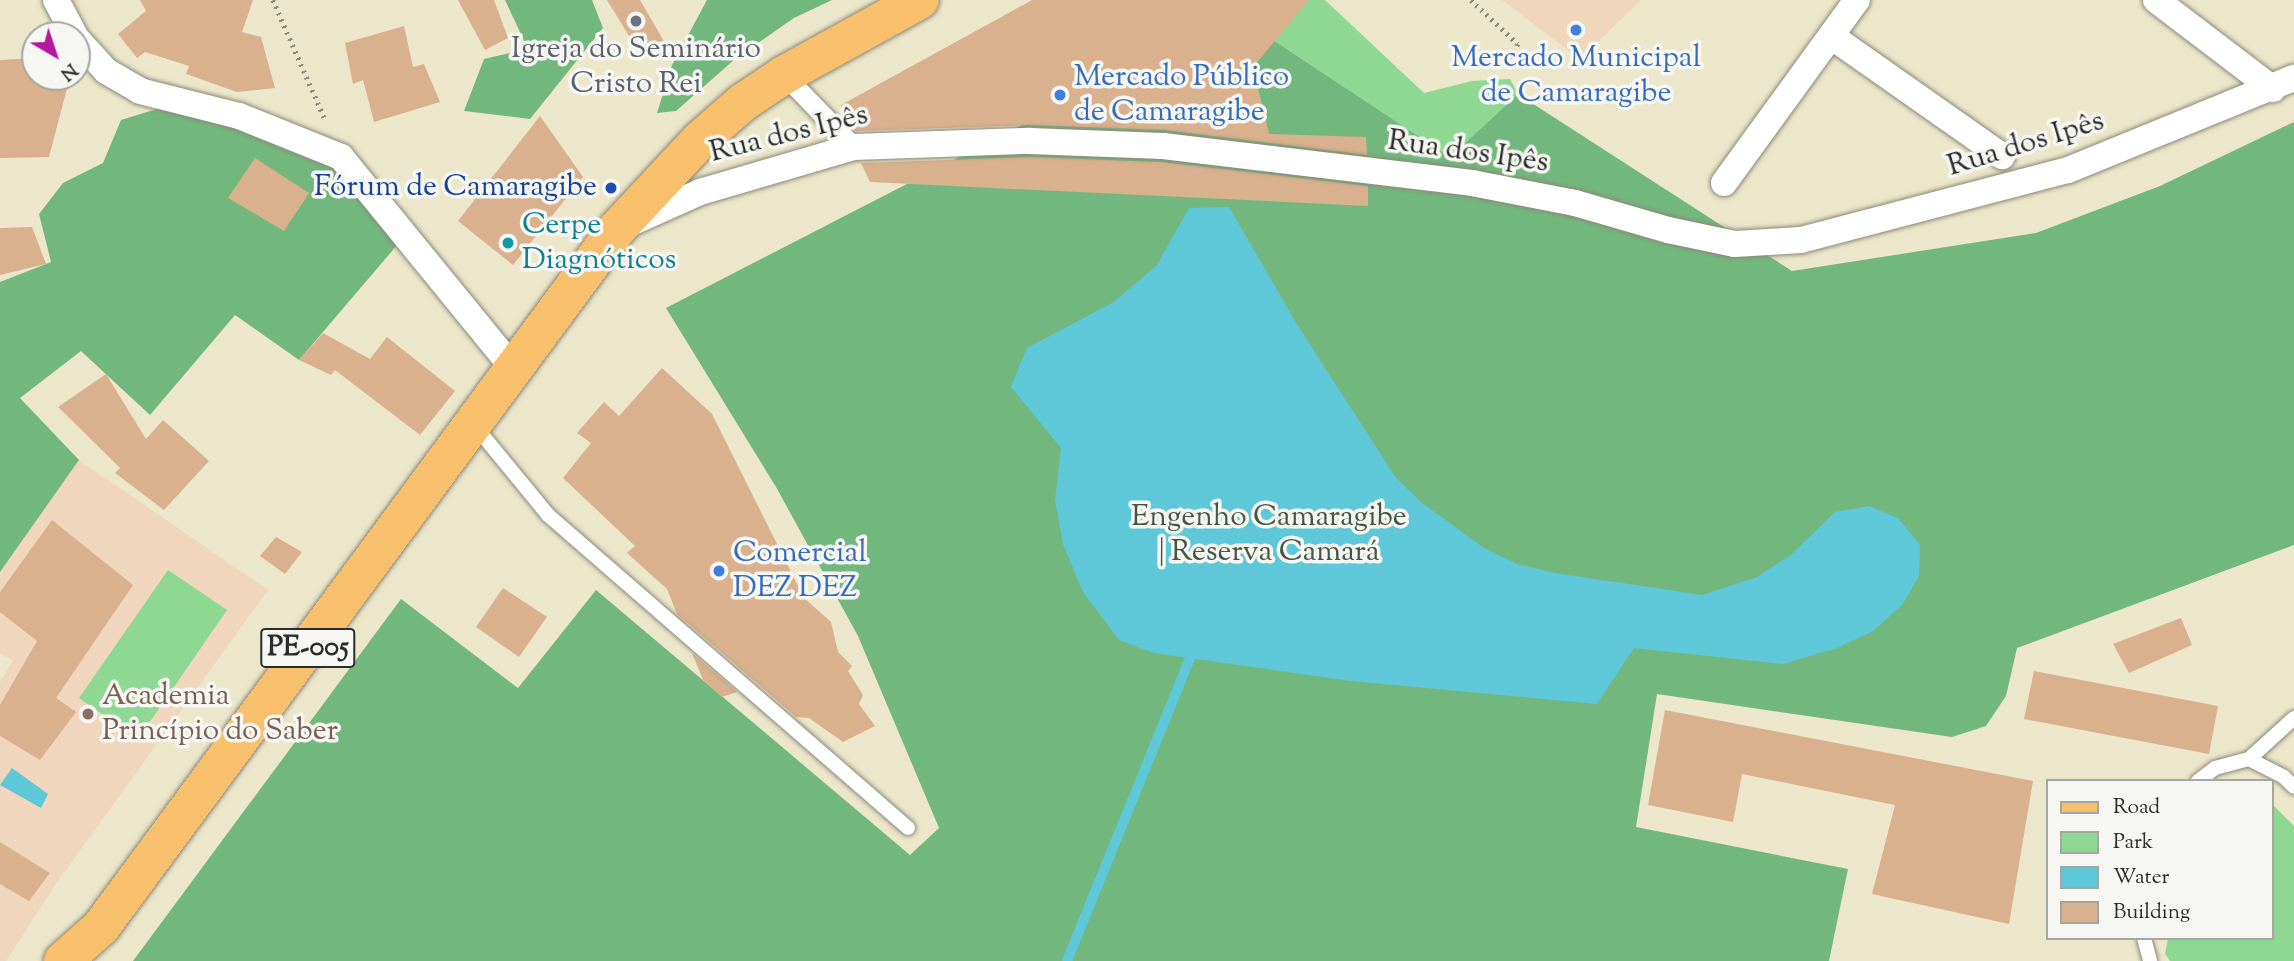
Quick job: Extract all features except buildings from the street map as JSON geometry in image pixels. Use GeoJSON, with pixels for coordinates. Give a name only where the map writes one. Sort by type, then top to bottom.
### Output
{"type":"FeatureCollection","features":[{"type":"Feature","properties":{"kind":"main road","name":"PE-005"},"geometry":{"type":"LineString","coordinates":[[63,961],[95,944],[616,230],[699,140],[784,75],[920,0]]}},
{"type":"Feature","properties":{"kind":"street"},"geometry":{"type":"LineString","coordinates":[[56,0],[67,21]]}},
{"type":"Feature","properties":{"kind":"street"},"geometry":{"type":"LineString","coordinates":[[1724,183],[1857,0]]}},
{"type":"Feature","properties":{"kind":"street"},"geometry":{"type":"LineString","coordinates":[[2156,0],[2283,84]]}},
{"type":"Feature","properties":{"kind":"street","name":"Rua dos Ipês"},"geometry":{"type":"LineString","coordinates":[[1831,36],[2002,156]]}},
{"type":"Feature","properties":{"kind":"street"},"geometry":{"type":"LineString","coordinates":[[91,54],[106,71],[141,91],[239,116],[341,157],[514,369]]}},
{"type":"Feature","properties":{"kind":"street"},"geometry":{"type":"LineString","coordinates":[[784,75],[854,147]]}},
{"type":"Feature","properties":{"kind":"street","name":"Rua dos Ipês"},"geometry":{"type":"LineString","coordinates":[[616,230],[700,192],[854,147],[1030,141],[1163,146],[1472,183],[1575,203],[1668,230],[1735,244],[1801,240],[2068,170],[2283,84]]}},
{"type":"Feature","properties":{"kind":"lane"},"geometry":{"type":"LineString","coordinates":[[474,425],[548,515],[908,828]]}},
{"type":"Feature","properties":{"kind":"lane"},"geometry":{"type":"LineString","coordinates":[[2200,779],[2215,768],[2249,759],[2294,718]]}},
{"type":"Feature","properties":{"kind":"lane"},"geometry":{"type":"LineString","coordinates":[[2249,759],[2284,777],[2294,788]]}},
{"type":"Feature","properties":{"kind":"lane"},"geometry":{"type":"LineString","coordinates":[[2145,940],[2150,961]]}},
{"type":"Feature","properties":{"kind":"path"},"geometry":{"type":"LineString","coordinates":[[273,0],[341,157]]}},
{"type":"Feature","properties":{"kind":"path"},"geometry":{"type":"LineString","coordinates":[[1471,0],[1518,44],[1509,63]]}},
{"type":"Feature","properties":{"kind":"shaded area","name":"Mercado Municipal de Camaragibe"},"geometry":{"type":"Polygon","coordinates":[[[1502,0],[1641,0],[1580,59],[1502,0]]]}},
{"type":"Feature","properties":{"kind":"shaded area","name":"Academia Princípio do Saber"},"geometry":{"type":"Polygon","coordinates":[[[79,460],[268,590],[55,885],[6,961],[0,961],[0,682],[13,661],[0,653],[0,572],[79,460]]]}},
{"type":"Feature","properties":{"kind":"green space"},"geometry":{"type":"Polygon","coordinates":[[[505,0],[592,0],[603,28],[530,119],[464,111],[484,59],[528,49],[505,0]]]}},
{"type":"Feature","properties":{"kind":"green space"},"geometry":{"type":"Polygon","coordinates":[[[707,0],[832,0],[794,18],[735,59],[676,111],[657,113],[672,65],[707,0]]]}},
{"type":"Feature","properties":{"kind":"green space"},"geometry":{"type":"Polygon","coordinates":[[[1240,0],[1325,0],[1424,93],[1472,81],[1510,79],[1518,94],[1450,157],[1235,15],[1240,0]]]}},
{"type":"Feature","properties":{"kind":"green space","name":"Engenho Camaragibe | Reserva Camará"},"geometry":{"type":"Polygon","coordinates":[[[1235,15],[1450,157],[1518,94],[1792,271],[2036,233],[2160,186],[2294,122],[2294,545],[2017,648],[2006,696],[1986,726],[1952,737],[1657,694],[1636,827],[1848,869],[1829,961],[133,961],[401,599],[518,688],[596,590],[910,855],[939,828],[858,636],[776,487],[666,308],[1235,15]]]}},
{"type":"Feature","properties":{"kind":"green space"},"geometry":{"type":"Polygon","coordinates":[[[160,108],[341,157],[398,244],[299,360],[235,315],[150,415],[81,351],[20,398],[79,460],[0,572],[0,282],[51,262],[39,214],[63,183],[103,163],[121,120],[160,108]]]}},
{"type":"Feature","properties":{"kind":"green space"},"geometry":{"type":"Polygon","coordinates":[[[168,570],[227,610],[138,739],[79,698],[168,570]]]}},
{"type":"Feature","properties":{"kind":"green space"},"geometry":{"type":"Polygon","coordinates":[[[2273,805],[2294,826],[2294,961],[2170,961],[2165,954],[2168,940],[2273,940],[2273,805]]]}},
{"type":"Feature","properties":{"kind":"water"},"geometry":{"type":"Polygon","coordinates":[[[1229,207],[1298,326],[1396,478],[1422,503],[1484,548],[1517,564],[1555,573],[1702,595],[1757,577],[1791,555],[1835,512],[1869,506],[1898,518],[1920,545],[1919,576],[1902,605],[1873,631],[1837,648],[1783,664],[1634,648],[1597,704],[1351,681],[1154,653],[1119,640],[1083,592],[1063,544],[1055,500],[1061,448],[1011,387],[1027,348],[1114,302],[1157,265],[1189,208],[1229,207]]]}},
{"type":"Feature","properties":{"kind":"water"},"geometry":{"type":"Polygon","coordinates":[[[12,768],[48,794],[41,808],[0,785],[12,768]]]}},
{"type":"Feature","properties":{"kind":"waterway"},"geometry":{"type":"LineString","coordinates":[[1067,961],[1190,658]]}},
{"type":"Feature","properties":{"kind":"place","name":"Igreja do Seminário Cristo Rei"},"geometry":{"type":"Point","coordinates":[636,21]}},
{"type":"Feature","properties":{"kind":"place","name":"Mercado Municipal de Camaragibe"},"geometry":{"type":"Point","coordinates":[1576,30]}},
{"type":"Feature","properties":{"kind":"place","name":"Mercado Público de Camaragibe"},"geometry":{"type":"Point","coordinates":[1060,95]}},
{"type":"Feature","properties":{"kind":"place","name":"Fórum de Camaragibe"},"geometry":{"type":"Point","coordinates":[611,188]}},
{"type":"Feature","properties":{"kind":"place","name":"Cerpe Diagnóticos"},"geometry":{"type":"Point","coordinates":[508,243]}},
{"type":"Feature","properties":{"kind":"place","name":"Comercial DEZ DEZ"},"geometry":{"type":"Point","coordinates":[719,571]}},
{"type":"Feature","properties":{"kind":"place","name":"Academia Princípio do Saber"},"geometry":{"type":"Point","coordinates":[88,714]}}]}
